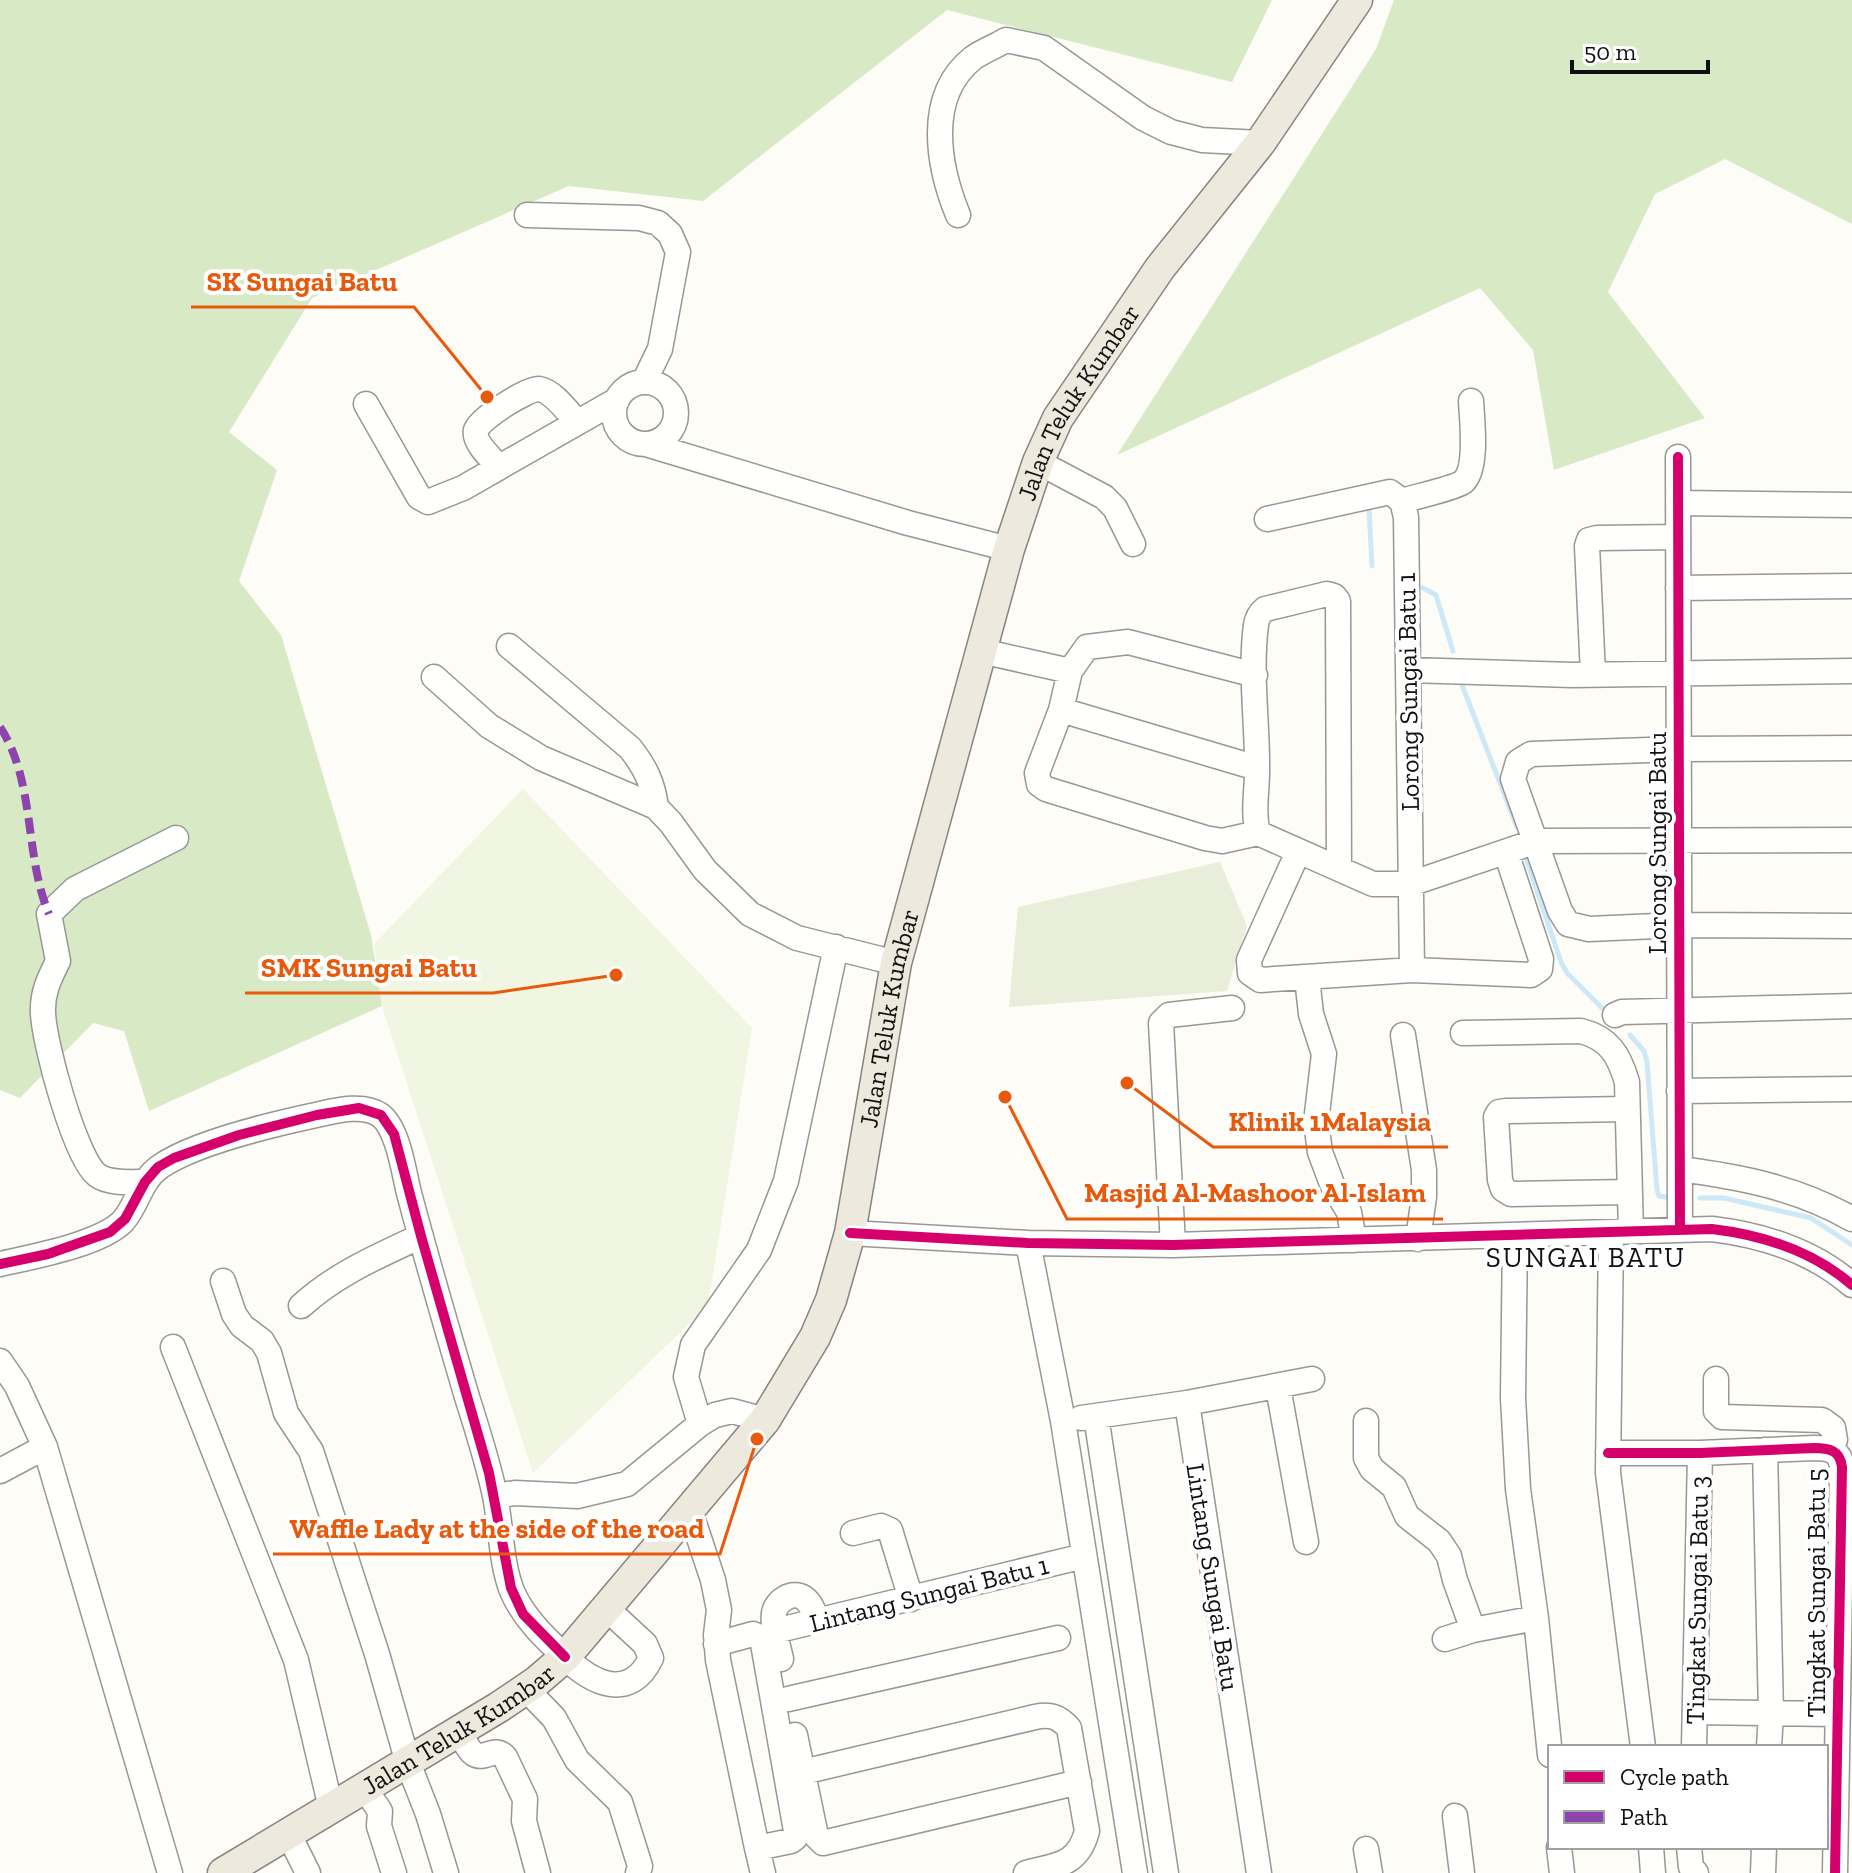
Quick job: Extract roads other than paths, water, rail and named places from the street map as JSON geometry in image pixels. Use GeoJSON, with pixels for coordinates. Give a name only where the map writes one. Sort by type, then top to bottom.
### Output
{"type":"FeatureCollection","features":[{"type":"Feature","properties":{"kind":"main road","name":"Jalan Teluk Kumbar"},"geometry":{"type":"LineString","coordinates":[[236,1869],[526,1689],[565,1657],[765,1420],[815,1337],[831,1300],[850,1233],[896,963],[1009,549],[1038,462],[1058,418],[1104,347],[1160,268],[1260,143],[1357,0]]}},
{"type":"Feature","properties":{"kind":"street"},"geometry":{"type":"LineString","coordinates":[[958,215],[948,192],[938,129],[951,84],[973,58],[1006,40],[1044,48],[1143,118],[1171,132],[1202,140],[1260,143]]}},
{"type":"Feature","properties":{"kind":"street"},"geometry":{"type":"LineString","coordinates":[[527,215],[639,218],[658,223],[670,234],[678,252],[660,349],[644,382]]}},
{"type":"Feature","properties":{"kind":"street"},"geometry":{"type":"LineString","coordinates":[[366,404],[419,497],[428,502],[440,499],[499,467],[617,400],[628,387],[644,382],[665,388],[676,406],[673,428],[657,442],[646,444]]}},
{"type":"Feature","properties":{"kind":"street"},"geometry":{"type":"LineString","coordinates":[[499,467],[477,440],[476,431],[481,422],[525,393],[538,389],[549,393],[577,422]]}},
{"type":"Feature","properties":{"kind":"street"},"geometry":{"type":"LineString","coordinates":[[617,400],[614,410],[619,431],[626,438],[908,523],[1009,549]]}},
{"type":"Feature","properties":{"kind":"street"},"geometry":{"type":"LineString","coordinates":[[1267,519],[1390,492],[1402,501],[1462,483],[1469,473],[1472,458],[1471,401]]}},
{"type":"Feature","properties":{"kind":"street","name":"Lorong Sungai Batu"},"geometry":{"type":"LineString","coordinates":[[1678,457],[1680,1229]]}},
{"type":"Feature","properties":{"kind":"street"},"geometry":{"type":"LineString","coordinates":[[1038,462],[1104,497],[1115,508],[1133,544]]}},
{"type":"Feature","properties":{"kind":"street","name":"Lorong Sungai Batu 1"},"geometry":{"type":"LineString","coordinates":[[1402,501],[1406,517],[1412,970]]}},
{"type":"Feature","properties":{"kind":"street"},"geometry":{"type":"LineString","coordinates":[[1678,503],[1852,505]]}},
{"type":"Feature","properties":{"kind":"street"},"geometry":{"type":"LineString","coordinates":[[1593,674],[1589,540],[1678,537]]}},
{"type":"Feature","properties":{"kind":"street"},"geometry":{"type":"LineString","coordinates":[[1678,588],[1852,586]]}},
{"type":"Feature","properties":{"kind":"street"},"geometry":{"type":"LineString","coordinates":[[1258,833],[1255,822],[1256,624],[1265,609],[1327,594],[1334,596],[1338,601],[1339,868]]}},
{"type":"Feature","properties":{"kind":"street"},"geometry":{"type":"LineString","coordinates":[[1255,675],[1128,642],[1087,647],[1070,671],[1061,710],[1037,773],[1039,784],[1046,789],[1222,841],[1258,833],[1373,884],[1410,884],[1537,841],[1852,840]]}},
{"type":"Feature","properties":{"kind":"street"},"geometry":{"type":"LineString","coordinates":[[509,646],[630,748],[645,767],[656,807]]}},
{"type":"Feature","properties":{"kind":"street"},"geometry":{"type":"LineString","coordinates":[[981,651],[1070,671]]}},
{"type":"Feature","properties":{"kind":"street"},"geometry":{"type":"LineString","coordinates":[[1408,670],[1593,674],[1852,671]]}},
{"type":"Feature","properties":{"kind":"street"},"geometry":{"type":"LineString","coordinates":[[434,677],[489,726],[541,758],[656,807],[705,870],[750,914],[797,938],[896,963]]}},
{"type":"Feature","properties":{"kind":"street"},"geometry":{"type":"LineString","coordinates":[[1061,710],[1257,768]]}},
{"type":"Feature","properties":{"kind":"street"},"geometry":{"type":"LineString","coordinates":[[1852,748],[1531,754],[1518,762],[1513,779],[1560,911],[1568,924],[1578,928],[1602,929],[1679,925],[1852,926]]}},
{"type":"Feature","properties":{"kind":"street"},"geometry":{"type":"LineString","coordinates":[[145,1182],[100,1178],[88,1167],[71,1126],[45,1033],[45,985],[58,961],[49,914],[75,889],[176,838]]}},
{"type":"Feature","properties":{"kind":"street"},"geometry":{"type":"LineString","coordinates":[[1298,852],[1249,960],[1248,967],[1260,980],[1412,970],[1531,975],[1540,969],[1541,959],[1506,852]]}},
{"type":"Feature","properties":{"kind":"street"},"geometry":{"type":"LineString","coordinates":[[700,1424],[686,1377],[693,1345],[759,1250],[786,1181],[836,947]]}},
{"type":"Feature","properties":{"kind":"street"},"geometry":{"type":"LineString","coordinates":[[1307,978],[1311,1014],[1324,1054],[1316,1122],[1320,1152],[1332,1184],[1349,1212],[1354,1240]]}},
{"type":"Feature","properties":{"kind":"street"},"geometry":{"type":"LineString","coordinates":[[1463,1033],[1581,1031],[1606,1025],[1622,1012],[1852,1006]]}},
{"type":"Feature","properties":{"kind":"street"},"geometry":{"type":"LineString","coordinates":[[1173,1245],[1161,1023],[1169,1015],[1232,1008]]}},
{"type":"Feature","properties":{"kind":"street"},"geometry":{"type":"LineString","coordinates":[[1606,1025],[1611,1047],[1621,1062],[1627,1082],[1628,1192],[1621,1233],[1608,1473],[1643,1745]]}},
{"type":"Feature","properties":{"kind":"street"},"geometry":{"type":"LineString","coordinates":[[1403,1035],[1424,1170],[1418,1239]]}},
{"type":"Feature","properties":{"kind":"street"},"geometry":{"type":"LineString","coordinates":[[1679,1091],[1852,1089]]}},
{"type":"Feature","properties":{"kind":"street"},"geometry":{"type":"LineString","coordinates":[[0,1264],[48,1254],[110,1232],[125,1219],[145,1182],[158,1167],[174,1158],[239,1135],[317,1115],[359,1108],[381,1115],[394,1134],[495,1496],[511,1588],[523,1614],[565,1657],[589,1677],[605,1684],[626,1685],[644,1673],[651,1658],[645,1644],[606,1608]]}},
{"type":"Feature","properties":{"kind":"street"},"geometry":{"type":"LineString","coordinates":[[1626,1109],[1499,1112],[1496,1117],[1500,1180],[1503,1189],[1511,1194],[1628,1192]]}},
{"type":"Feature","properties":{"kind":"street"},"geometry":{"type":"LineString","coordinates":[[1680,1169],[1767,1185],[1820,1201],[1852,1219]]}},
{"type":"Feature","properties":{"kind":"street"},"geometry":{"type":"LineString","coordinates":[[850,1233],[1028,1243],[1173,1245],[1680,1229],[1745,1233],[1779,1243],[1813,1259],[1852,1285]]}},
{"type":"Feature","properties":{"kind":"street"},"geometry":{"type":"LineString","coordinates":[[301,1306],[343,1273],[421,1236]]}},
{"type":"Feature","properties":{"kind":"street"},"geometry":{"type":"LineString","coordinates":[[1515,1236],[1514,1413],[1518,1489],[1549,1745]]}},
{"type":"Feature","properties":{"kind":"street"},"geometry":{"type":"LineString","coordinates":[[1028,1243],[1063,1421],[1135,1873]]}},
{"type":"Feature","properties":{"kind":"street"},"geometry":{"type":"LineString","coordinates":[[223,1281],[234,1314],[242,1326],[262,1341],[269,1353],[286,1413],[311,1451],[377,1654],[408,1763],[446,1873]]}},
{"type":"Feature","properties":{"kind":"street"},"geometry":{"type":"LineString","coordinates":[[173,1347],[296,1660],[331,1808]]}},
{"type":"Feature","properties":{"kind":"street"},"geometry":{"type":"LineString","coordinates":[[0,1361],[17,1386],[45,1447],[170,1873]]}},
{"type":"Feature","properties":{"kind":"street"},"geometry":{"type":"LineString","coordinates":[[1063,1421],[1187,1403],[1312,1379]]}},
{"type":"Feature","properties":{"kind":"street"},"geometry":{"type":"LineString","coordinates":[[1716,1379],[1716,1411],[1722,1417],[1822,1420],[1833,1428],[1835,1440],[1830,1448]]}},
{"type":"Feature","properties":{"kind":"street"},"geometry":{"type":"LineString","coordinates":[[1278,1387],[1306,1542]]}},
{"type":"Feature","properties":{"kind":"street","name":"Lintang Sungai Batu"},"geometry":{"type":"LineString","coordinates":[[1187,1403],[1259,1873]]}},
{"type":"Feature","properties":{"kind":"street"},"geometry":{"type":"LineString","coordinates":[[495,1496],[515,1493],[577,1496],[627,1484],[715,1415],[732,1411],[765,1420]]}},
{"type":"Feature","properties":{"kind":"street"},"geometry":{"type":"LineString","coordinates":[[1096,1416],[1166,1873]]}},
{"type":"Feature","properties":{"kind":"street"},"geometry":{"type":"LineString","coordinates":[[1366,1421],[1366,1458],[1372,1469],[1394,1487],[1407,1516],[1439,1541],[1449,1556],[1473,1630]]}},
{"type":"Feature","properties":{"kind":"street"},"geometry":{"type":"LineString","coordinates":[[0,1471],[45,1447]]}},
{"type":"Feature","properties":{"kind":"street","name":"Tingkat Sungai Batu 5"},"geometry":{"type":"LineString","coordinates":[[1608,1453],[1830,1448],[1838,1455],[1842,1467],[1835,1873]]}},
{"type":"Feature","properties":{"kind":"street"},"geometry":{"type":"LineString","coordinates":[[1765,1450],[1769,1745]]}},
{"type":"Feature","properties":{"kind":"street","name":"Tingkat Sungai Batu 3"},"geometry":{"type":"LineString","coordinates":[[1694,1745],[1700,1453]]}},
{"type":"Feature","properties":{"kind":"street"},"geometry":{"type":"LineString","coordinates":[[690,1511],[713,1580],[719,1610],[716,1644],[763,1873]]}},
{"type":"Feature","properties":{"kind":"street"},"geometry":{"type":"LineString","coordinates":[[853,1533],[881,1526],[890,1530],[911,1599]]}},
{"type":"Feature","properties":{"kind":"street","name":"Lintang Sungai Batu 1"},"geometry":{"type":"LineString","coordinates":[[788,1699],[775,1631],[1084,1556]]}},
{"type":"Feature","properties":{"kind":"street"},"geometry":{"type":"LineString","coordinates":[[1445,1639],[1473,1630],[1536,1618]]}},
{"type":"Feature","properties":{"kind":"street"},"geometry":{"type":"LineString","coordinates":[[716,1644],[753,1634],[762,1638],[796,1831],[791,1841],[757,1848]]}},
{"type":"Feature","properties":{"kind":"street"},"geometry":{"type":"LineString","coordinates":[[1058,1638],[788,1699],[819,1840],[830,1843],[1079,1782]]}},
{"type":"Feature","properties":{"kind":"street"},"geometry":{"type":"LineString","coordinates":[[526,1689],[554,1718],[577,1760],[620,1802],[640,1866],[638,1873]]}},
{"type":"Feature","properties":{"kind":"street"},"geometry":{"type":"LineString","coordinates":[[1696,1712],[1837,1714]]}},
{"type":"Feature","properties":{"kind":"street"},"geometry":{"type":"LineString","coordinates":[[803,1772],[1049,1714],[1061,1719],[1069,1728],[1087,1831],[1084,1843],[1068,1862],[1026,1873]]}},
{"type":"Feature","properties":{"kind":"street"},"geometry":{"type":"LineString","coordinates":[[459,1732],[475,1754],[481,1756],[495,1751],[505,1757],[525,1799],[524,1821],[538,1873]]}},
{"type":"Feature","properties":{"kind":"street"},"geometry":{"type":"LineString","coordinates":[[365,1789],[380,1811],[379,1826],[394,1873]]}},
{"type":"Feature","properties":{"kind":"street"},"geometry":{"type":"LineString","coordinates":[[1455,1816],[1462,1873]]}},
{"type":"Feature","properties":{"kind":"street"},"geometry":{"type":"LineString","coordinates":[[289,1835],[308,1873]]}},
{"type":"Feature","properties":{"kind":"street"},"geometry":{"type":"LineString","coordinates":[[1559,1849],[1562,1873]]}},
{"type":"Feature","properties":{"kind":"street"},"geometry":{"type":"LineString","coordinates":[[1651,1849],[1653,1873]]}},
{"type":"Feature","properties":{"kind":"street"},"geometry":{"type":"LineString","coordinates":[[1763,1873],[1764,1849]]}},
{"type":"Feature","properties":{"kind":"waterway"},"geometry":{"type":"LineString","coordinates":[[1369,509],[1372,566]]}},
{"type":"Feature","properties":{"kind":"waterway"},"geometry":{"type":"LineString","coordinates":[[1423,588],[1436,595],[1453,651]]}},
{"type":"Feature","properties":{"kind":"waterway"},"geometry":{"type":"LineString","coordinates":[[1462,685],[1517,827]]}},
{"type":"Feature","properties":{"kind":"waterway"},"geometry":{"type":"LineString","coordinates":[[1527,861],[1561,962],[1567,973],[1602,1008]]}},
{"type":"Feature","properties":{"kind":"waterway"},"geometry":{"type":"LineString","coordinates":[[1630,1035],[1644,1051],[1647,1062],[1657,1190],[1659,1196],[1671,1198]]}},
{"type":"Feature","properties":{"kind":"waterway"},"geometry":{"type":"LineString","coordinates":[[1700,1198],[1724,1198],[1811,1218],[1852,1245]]}},
{"type":"Feature","properties":{"kind":"place","name":"SK Sungai Batu"},"geometry":{"type":"Point","coordinates":[487,397]}},
{"type":"Feature","properties":{"kind":"place","name":"SMK Sungai Batu"},"geometry":{"type":"Point","coordinates":[616,975]}},
{"type":"Feature","properties":{"kind":"place","name":"Klinik 1Malaysia"},"geometry":{"type":"Point","coordinates":[1127,1083]}},
{"type":"Feature","properties":{"kind":"place","name":"Masjid Al-Mashoor Al-Islam"},"geometry":{"type":"Point","coordinates":[1005,1097]}},
{"type":"Feature","properties":{"kind":"place","name":"Waffle Lady at the side of the road"},"geometry":{"type":"Point","coordinates":[757,1439]}},
{"type":"Feature","properties":{"kind":"district","name":"SUNGAI BATU"},"geometry":{"type":"Point","coordinates":[1586,1257]}}]}
